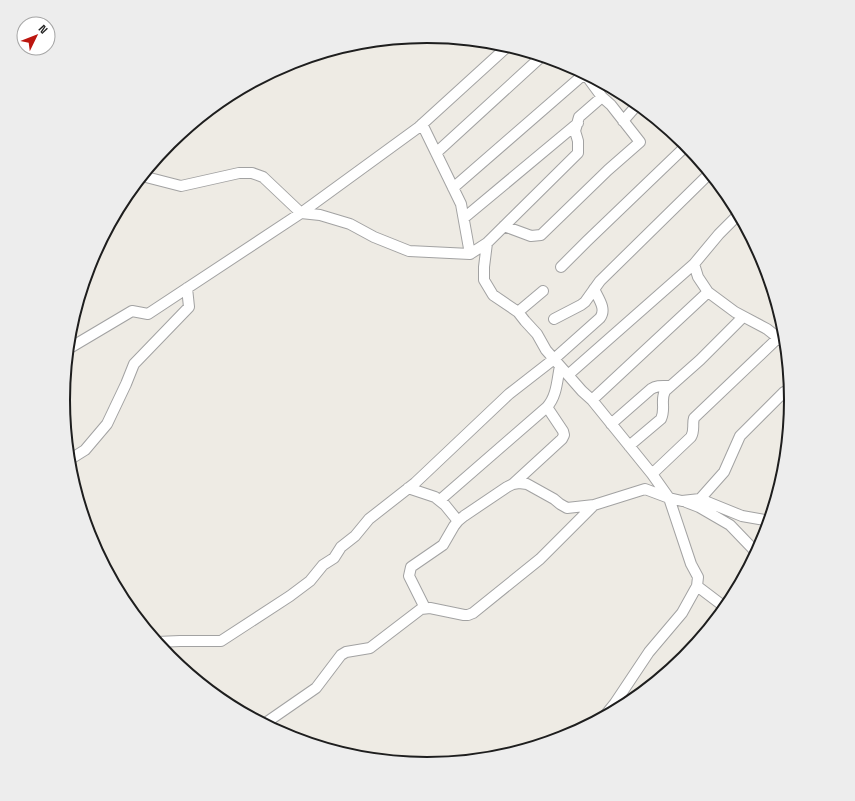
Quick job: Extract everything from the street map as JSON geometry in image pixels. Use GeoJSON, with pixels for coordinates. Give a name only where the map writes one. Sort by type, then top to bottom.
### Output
{"type":"FeatureCollection","features":[{"type":"Feature","properties":{"kind":"street"},"geometry":{"type":"LineString","coordinates":[[75,345],[132,311],[148,314],[301,213],[422,124],[502,51]]}},
{"type":"Feature","properties":{"kind":"street"},"geometry":{"type":"LineString","coordinates":[[436,153],[537,60]]}},
{"type":"Feature","properties":{"kind":"street"},"geometry":{"type":"LineString","coordinates":[[453,188],[576,76]]}},
{"type":"Feature","properties":{"kind":"street"},"geometry":{"type":"LineString","coordinates":[[504,226],[531,236],[541,235],[608,170],[640,142],[592,83]]}},
{"type":"Feature","properties":{"kind":"street"},"geometry":{"type":"LineString","coordinates":[[148,178],[181,186],[239,174],[252,173],[263,178],[301,213],[320,215],[350,224],[374,238],[409,251],[470,254],[487,243],[578,153],[578,141],[575,131],[579,117],[602,97]]}},
{"type":"Feature","properties":{"kind":"street"},"geometry":{"type":"LineString","coordinates":[[623,120],[634,109]]}},
{"type":"Feature","properties":{"kind":"street"},"geometry":{"type":"LineString","coordinates":[[464,218],[578,123]]}},
{"type":"Feature","properties":{"kind":"street"},"geometry":{"type":"LineString","coordinates":[[422,124],[461,204],[470,254]]}},
{"type":"Feature","properties":{"kind":"street"},"geometry":{"type":"LineString","coordinates":[[561,267],[592,235],[682,150]]}},
{"type":"Feature","properties":{"kind":"street"},"geometry":{"type":"LineString","coordinates":[[554,318],[581,305],[600,281],[706,177]]}},
{"type":"Feature","properties":{"kind":"street"},"geometry":{"type":"LineString","coordinates":[[568,375],[694,264],[719,234],[735,218]]}},
{"type":"Feature","properties":{"kind":"street"},"geometry":{"type":"LineString","coordinates":[[487,243],[484,280],[493,295],[518,312],[537,334],[546,350],[582,391],[592,400],[652,474],[669,498],[691,564],[698,577],[697,586],[682,613],[649,652],[613,706]]}},
{"type":"Feature","properties":{"kind":"street"},"geometry":{"type":"LineString","coordinates":[[694,264],[698,277],[708,292],[735,312],[767,329],[779,339]]}},
{"type":"Feature","properties":{"kind":"street"},"geometry":{"type":"LineString","coordinates":[[75,456],[85,450],[107,424],[134,364],[189,306],[187,288]]}},
{"type":"Feature","properties":{"kind":"street"},"geometry":{"type":"LineString","coordinates":[[164,642],[221,641],[290,596],[310,581],[323,566],[334,558],[342,547],[355,536],[369,519],[408,488],[509,394],[557,362],[603,315],[603,309],[594,289]]}},
{"type":"Feature","properties":{"kind":"street"},"geometry":{"type":"LineString","coordinates":[[518,312],[543,291]]}},
{"type":"Feature","properties":{"kind":"street"},"geometry":{"type":"LineString","coordinates":[[592,400],[708,292]]}},
{"type":"Feature","properties":{"kind":"street"},"geometry":{"type":"LineString","coordinates":[[629,446],[661,419],[664,408],[662,397],[665,391],[700,360],[744,317]]}},
{"type":"Feature","properties":{"kind":"street"},"geometry":{"type":"LineString","coordinates":[[652,474],[691,437],[694,433],[692,422],[694,418],[780,343]]}},
{"type":"Feature","properties":{"kind":"street"},"geometry":{"type":"LineString","coordinates":[[440,500],[547,407],[554,396],[557,362]]}},
{"type":"Feature","properties":{"kind":"street"},"geometry":{"type":"LineString","coordinates":[[611,424],[655,386],[670,386]]}},
{"type":"Feature","properties":{"kind":"street"},"geometry":{"type":"LineString","coordinates":[[700,499],[724,472],[740,436],[785,392]]}},
{"type":"Feature","properties":{"kind":"street"},"geometry":{"type":"LineString","coordinates":[[425,608],[409,576],[410,570],[415,564],[443,545],[458,521],[513,484],[562,439],[564,431],[547,407]]}},
{"type":"Feature","properties":{"kind":"street"},"geometry":{"type":"LineString","coordinates":[[513,484],[527,484],[567,508],[594,505],[645,489],[699,507],[730,525],[752,549]]}},
{"type":"Feature","properties":{"kind":"street"},"geometry":{"type":"LineString","coordinates":[[408,488],[440,500],[458,521]]}},
{"type":"Feature","properties":{"kind":"street"},"geometry":{"type":"LineString","coordinates":[[682,501],[700,499],[742,516],[764,520]]}},
{"type":"Feature","properties":{"kind":"street"},"geometry":{"type":"LineString","coordinates":[[269,721],[316,688],[341,655],[346,652],[370,648],[421,609],[430,608],[464,615],[473,613],[540,559],[594,505]]}},
{"type":"Feature","properties":{"kind":"street"},"geometry":{"type":"LineString","coordinates":[[697,586],[721,604]]}}]}
